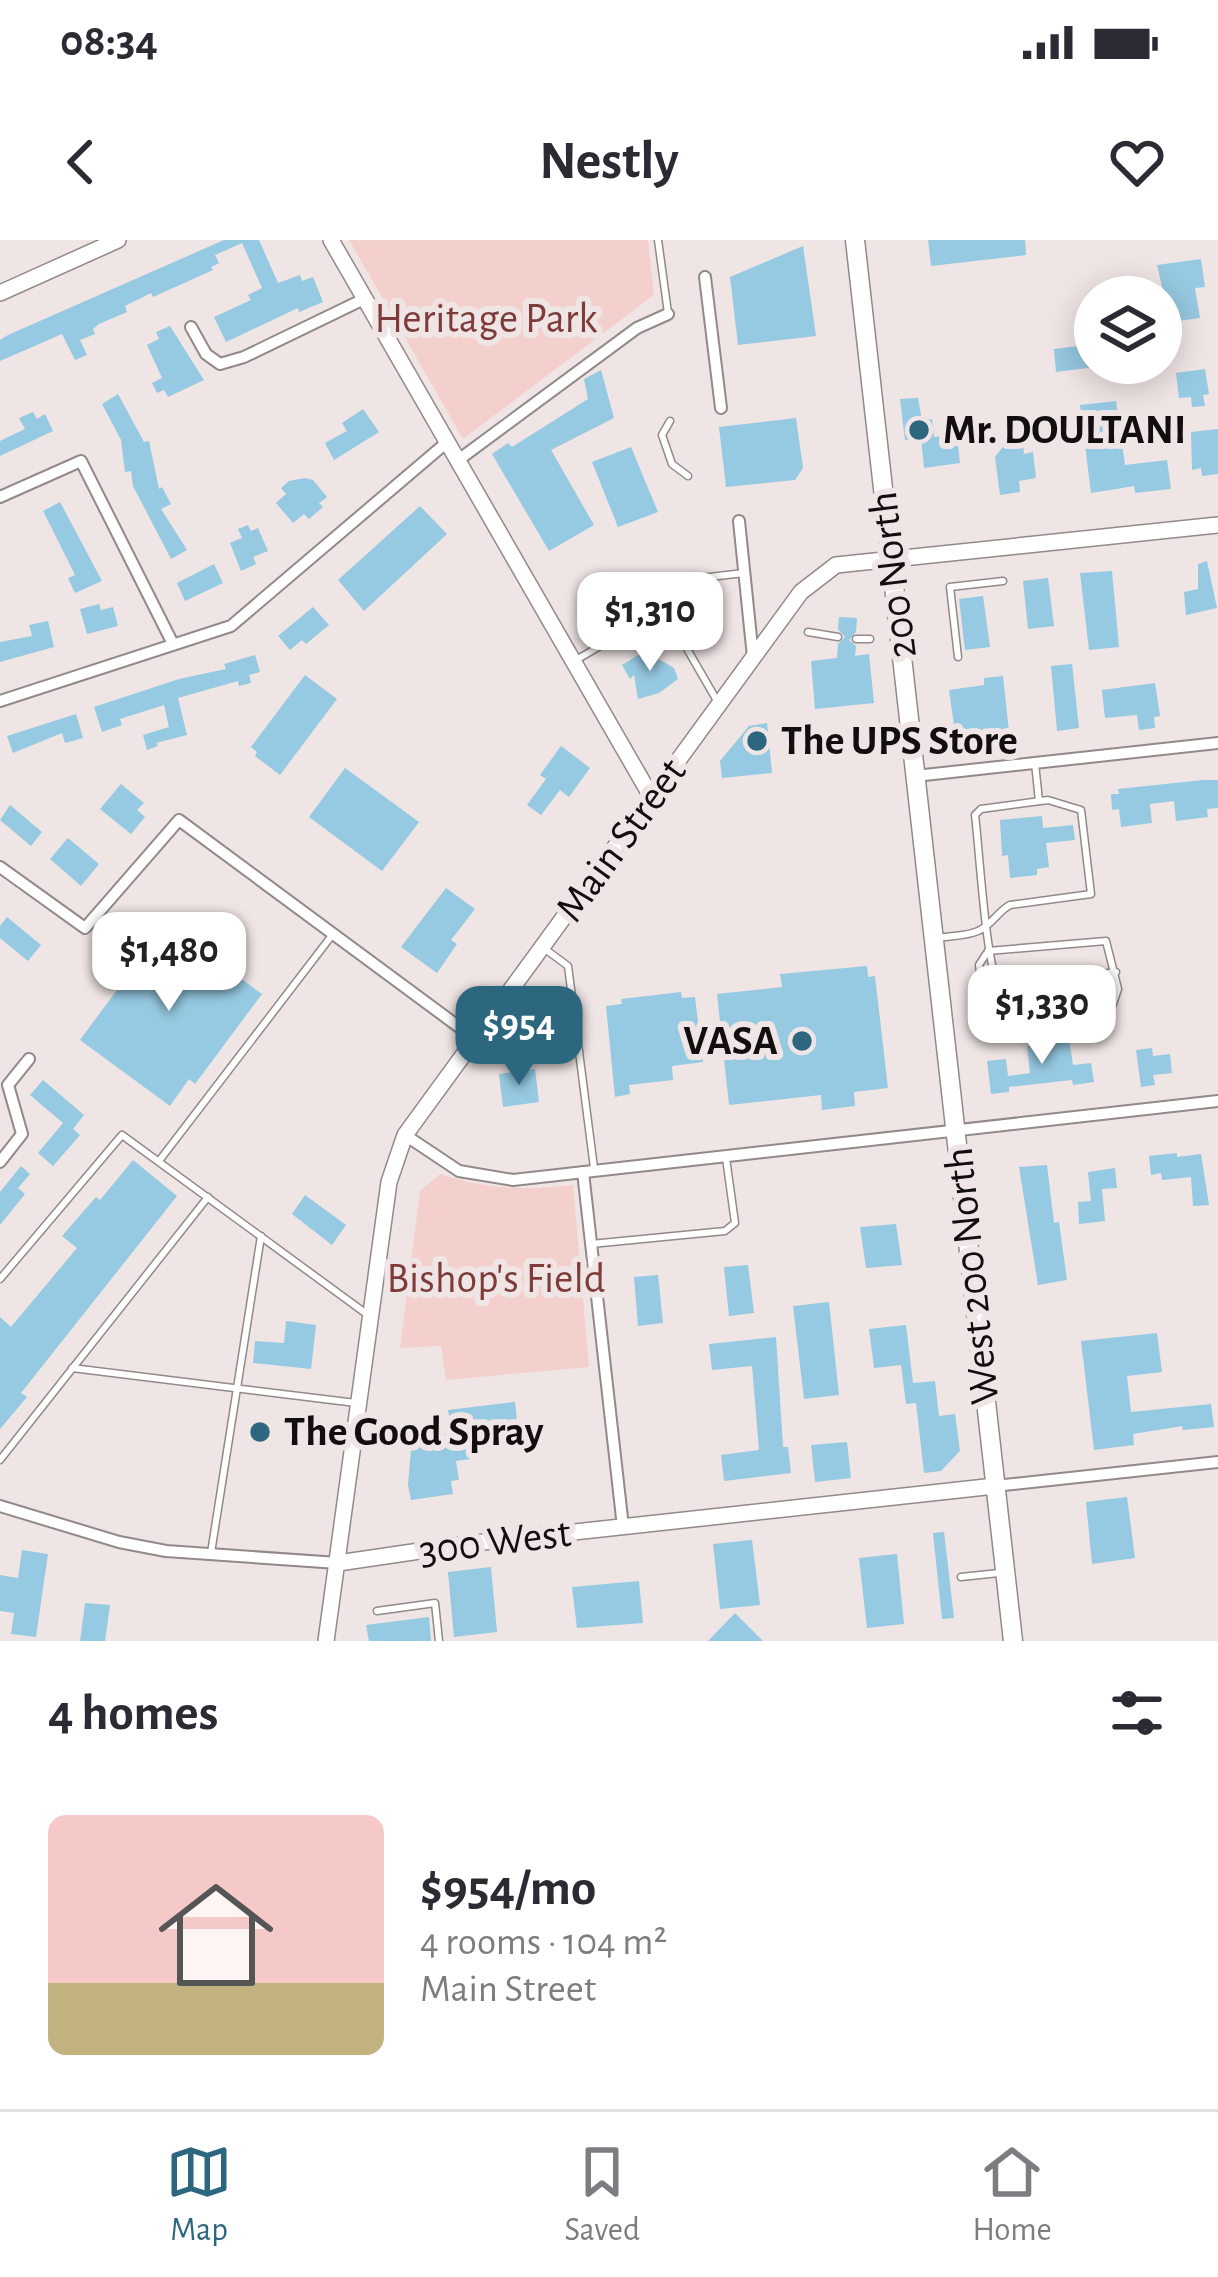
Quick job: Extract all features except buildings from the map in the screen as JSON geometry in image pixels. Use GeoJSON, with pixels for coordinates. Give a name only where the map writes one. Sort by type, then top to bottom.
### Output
{"type":"FeatureCollection","features":[{"type":"Feature","properties":{"kind":"main road"},"geometry":{"type":"LineString","coordinates":[[0,293],[118,240]]}},
{"type":"Feature","properties":{"kind":"main road"},"geometry":{"type":"LineString","coordinates":[[331,240],[652,798]]}},
{"type":"Feature","properties":{"kind":"main road","name":"200 North"},"geometry":{"type":"LineString","coordinates":[[855,240],[931,910]]}},
{"type":"Feature","properties":{"kind":"main road","name":"Main Street"},"geometry":{"type":"LineString","coordinates":[[326,1641],[388,1182],[405,1135],[801,592],[836,565],[1218,525]]}},
{"type":"Feature","properties":{"kind":"main road","name":"West 200 North"},"geometry":{"type":"LineString","coordinates":[[931,910],[1013,1641]]}},
{"type":"Feature","properties":{"kind":"main road","name":"300 West"},"geometry":{"type":"LineString","coordinates":[[338,1563],[995,1486]]}},
{"type":"Feature","properties":{"kind":"street"},"geometry":{"type":"LineString","coordinates":[[705,277],[721,408]]}},
{"type":"Feature","properties":{"kind":"street"},"geometry":{"type":"LineString","coordinates":[[191,327],[206,354],[220,364],[364,299]]}},
{"type":"Feature","properties":{"kind":"street"},"geometry":{"type":"LineString","coordinates":[[457,461],[637,328],[668,314]]}},
{"type":"Feature","properties":{"kind":"street"},"geometry":{"type":"LineString","coordinates":[[0,700],[231,626],[446,443]]}},
{"type":"Feature","properties":{"kind":"street"},"geometry":{"type":"LineString","coordinates":[[0,497],[81,461],[173,644]]}},
{"type":"Feature","properties":{"kind":"street"},"geometry":{"type":"LineString","coordinates":[[739,520],[753,657]]}},
{"type":"Feature","properties":{"kind":"street"},"geometry":{"type":"LineString","coordinates":[[915,776],[1218,743]]}},
{"type":"Feature","properties":{"kind":"street"},"geometry":{"type":"LineString","coordinates":[[0,867],[85,928],[179,820],[474,1038]]}},
{"type":"Feature","properties":{"kind":"street"},"geometry":{"type":"LineString","coordinates":[[0,1162],[22,1135],[8,1085],[29,1059]]}},
{"type":"Feature","properties":{"kind":"street"},"geometry":{"type":"LineString","coordinates":[[405,1135],[459,1171],[513,1180],[1218,1101]]}},
{"type":"Feature","properties":{"kind":"street"},"geometry":{"type":"LineString","coordinates":[[588,1171],[591,1244],[622,1527]]}},
{"type":"Feature","properties":{"kind":"street"},"geometry":{"type":"LineString","coordinates":[[995,1486],[1218,1463]]}},
{"type":"Feature","properties":{"kind":"street","name":"300 West"},"geometry":{"type":"LineString","coordinates":[[0,1506],[119,1542],[210,1556],[338,1563]]}},
{"type":"Feature","properties":{"kind":"lane"},"geometry":{"type":"LineString","coordinates":[[658,240],[668,314]]}},
{"type":"Feature","properties":{"kind":"lane"},"geometry":{"type":"LineString","coordinates":[[670,421],[662,435],[672,464],[688,476]]}},
{"type":"Feature","properties":{"kind":"lane"},"geometry":{"type":"LineString","coordinates":[[718,704],[664,609],[662,591],[675,581],[744,573]]}},
{"type":"Feature","properties":{"kind":"lane"},"geometry":{"type":"LineString","coordinates":[[958,657],[950,587],[1003,581]]}},
{"type":"Feature","properties":{"kind":"lane"},"geometry":{"type":"LineString","coordinates":[[573,662],[664,609]]}},
{"type":"Feature","properties":{"kind":"lane"},"geometry":{"type":"LineString","coordinates":[[808,632],[838,637]]}},
{"type":"Feature","properties":{"kind":"lane"},"geometry":{"type":"LineString","coordinates":[[856,639],[870,639]]}},
{"type":"Feature","properties":{"kind":"lane"},"geometry":{"type":"LineString","coordinates":[[1035,763],[1039,801]]}},
{"type":"Feature","properties":{"kind":"lane"},"geometry":{"type":"LineString","coordinates":[[934,939],[979,931],[988,924],[1010,905],[1090,894],[1081,810],[1039,801],[981,808],[975,814],[988,924],[988,951],[993,980],[1010,985]]}},
{"type":"Feature","properties":{"kind":"lane"},"geometry":{"type":"LineString","coordinates":[[159,1161],[333,934]]}},
{"type":"Feature","properties":{"kind":"lane"},"geometry":{"type":"LineString","coordinates":[[988,951],[1106,941],[1118,989],[1113,1004],[1091,1010]]}},
{"type":"Feature","properties":{"kind":"lane"},"geometry":{"type":"LineString","coordinates":[[542,947],[568,966],[588,1171]]}},
{"type":"Feature","properties":{"kind":"lane"},"geometry":{"type":"LineString","coordinates":[[988,951],[979,965],[989,1018],[1079,1012]]}},
{"type":"Feature","properties":{"kind":"lane"},"geometry":{"type":"LineString","coordinates":[[1094,975],[1115,972]]}},
{"type":"Feature","properties":{"kind":"lane"},"geometry":{"type":"LineString","coordinates":[[0,1279],[122,1135],[371,1317]]}},
{"type":"Feature","properties":{"kind":"lane"},"geometry":{"type":"LineString","coordinates":[[591,1244],[725,1231],[735,1223],[725,1155]]}},
{"type":"Feature","properties":{"kind":"lane"},"geometry":{"type":"LineString","coordinates":[[0,1460],[208,1197]]}},
{"type":"Feature","properties":{"kind":"lane"},"geometry":{"type":"LineString","coordinates":[[210,1556],[261,1236]]}},
{"type":"Feature","properties":{"kind":"lane"},"geometry":{"type":"LineString","coordinates":[[72,1368],[359,1403]]}},
{"type":"Feature","properties":{"kind":"lane"},"geometry":{"type":"LineString","coordinates":[[961,1577],[1005,1572]]}},
{"type":"Feature","properties":{"kind":"lane"},"geometry":{"type":"LineString","coordinates":[[377,1610],[435,1603],[440,1641]]}},
{"type":"Feature","properties":{"kind":"green space","name":"Heritage Park"},"geometry":{"type":"Polygon","coordinates":[[[349,240],[648,240],[654,295],[463,439],[349,240]]]}},
{"type":"Feature","properties":{"kind":"green space","name":"Bishop's Field"},"geometry":{"type":"Polygon","coordinates":[[[440,1174],[506,1187],[573,1185],[589,1367],[446,1380],[441,1346],[400,1348],[420,1191],[440,1174]]]}},
{"type":"Feature","properties":{"kind":"place","name":"Mr. DOULTANI"},"geometry":{"type":"Point","coordinates":[919,430]}},
{"type":"Feature","properties":{"kind":"place","name":"The UPS Store"},"geometry":{"type":"Point","coordinates":[757,741]}},
{"type":"Feature","properties":{"kind":"place","name":"VASA"},"geometry":{"type":"Point","coordinates":[802,1041]}},
{"type":"Feature","properties":{"kind":"place","name":"The Good Spray"},"geometry":{"type":"Point","coordinates":[260,1432]}}]}
